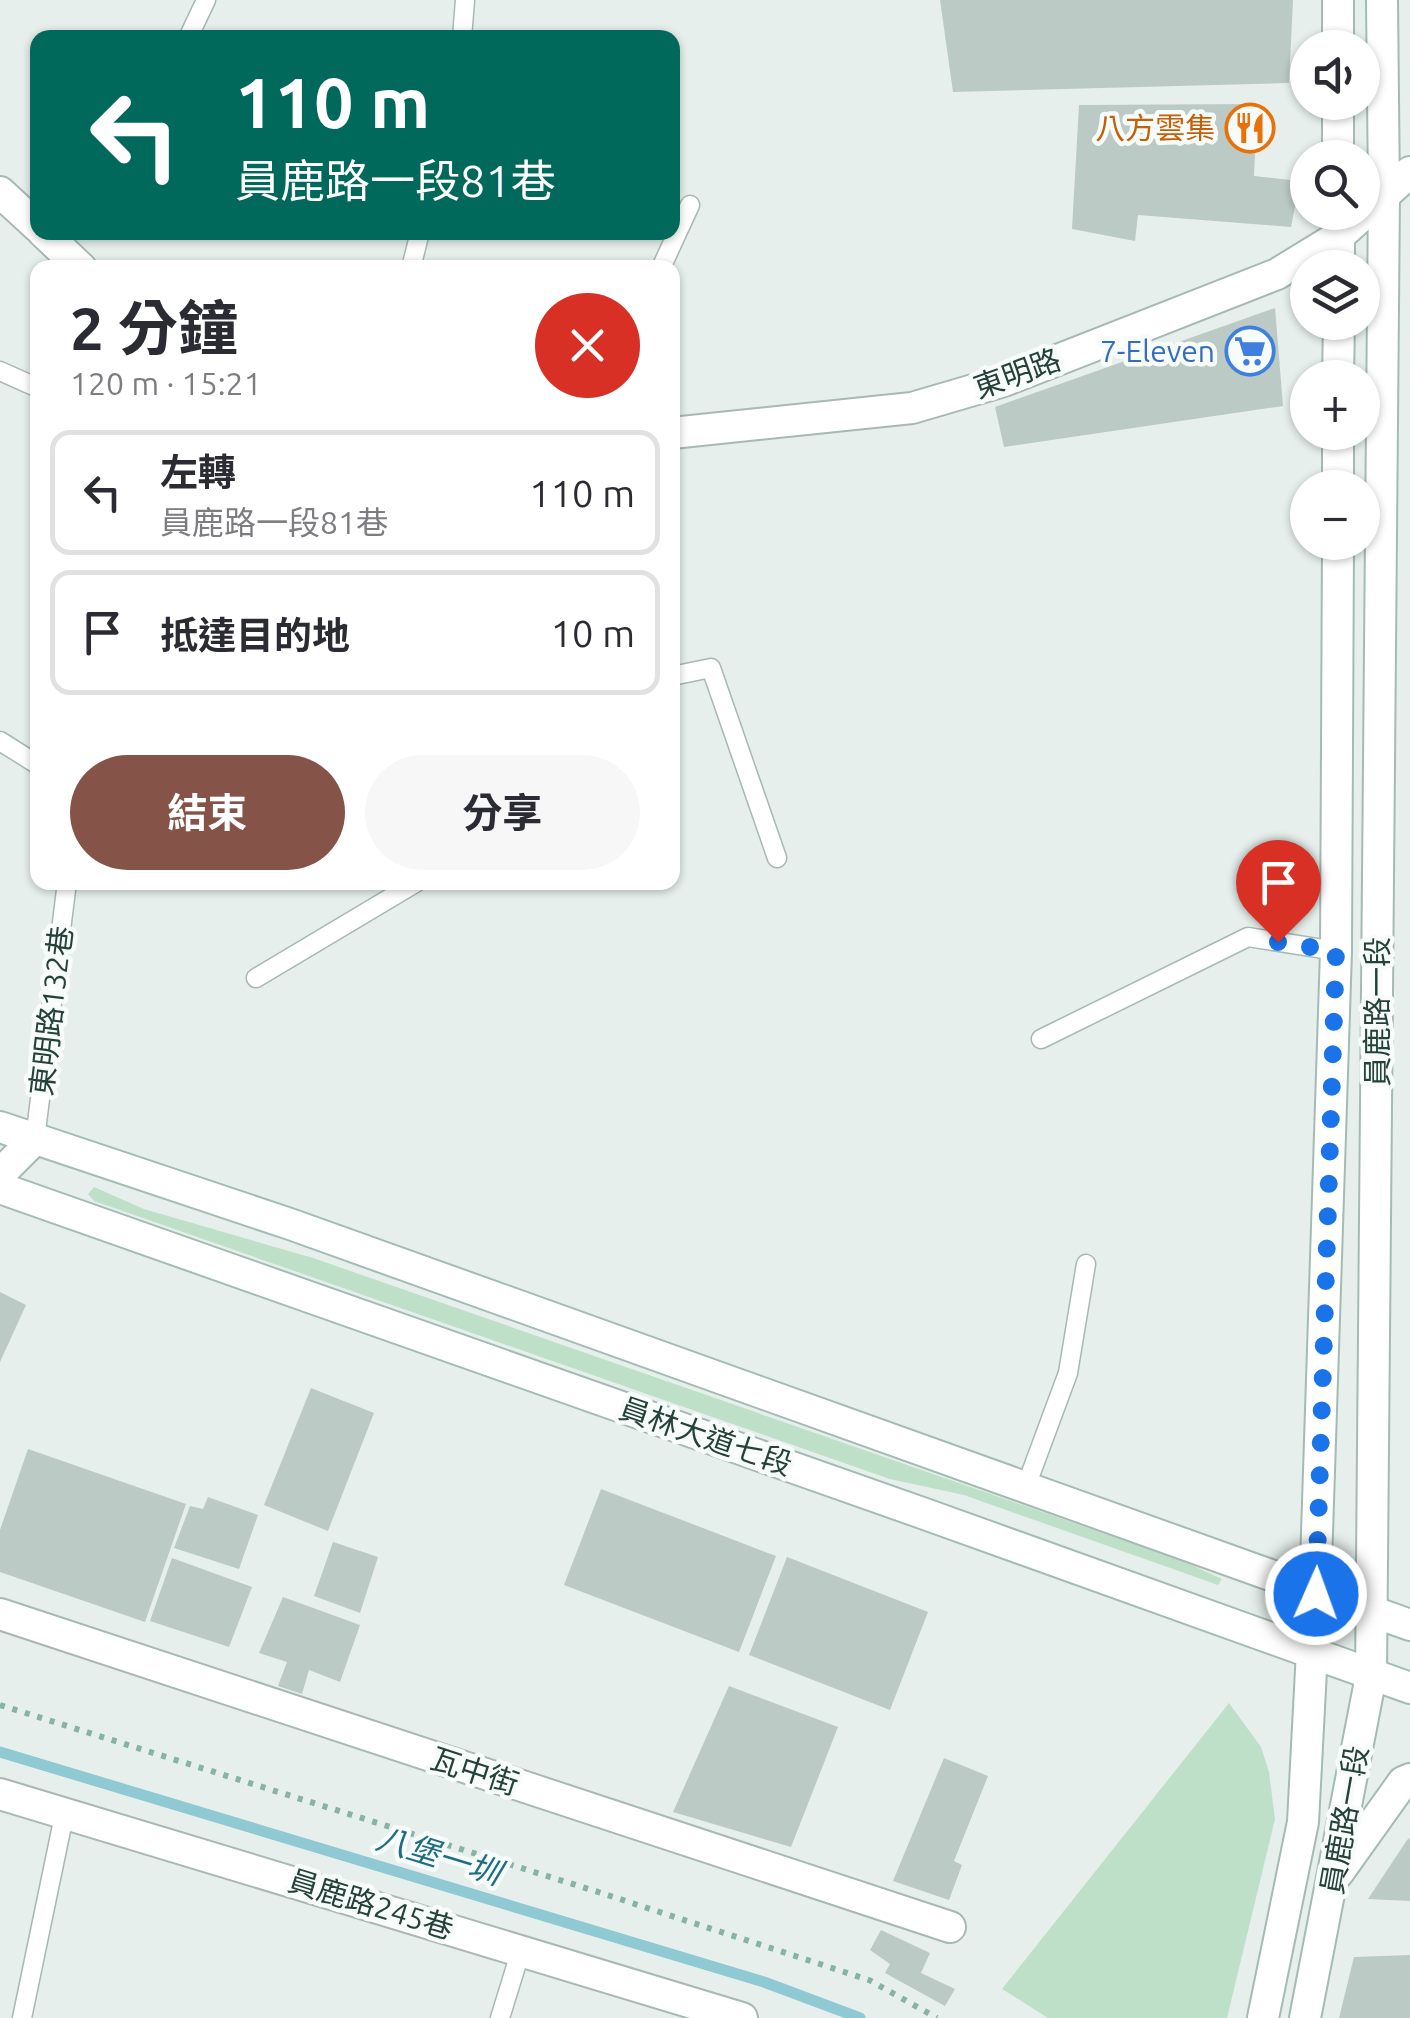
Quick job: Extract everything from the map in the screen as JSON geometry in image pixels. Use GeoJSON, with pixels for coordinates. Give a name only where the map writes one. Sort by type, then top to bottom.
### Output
{"type":"FeatureCollection","features":[{"type":"Feature","properties":{"kind":"main road"},"geometry":{"type":"LineString","coordinates":[[1338,0],[1338,30]]}},
{"type":"Feature","properties":{"kind":"main road","name":"員鹿路一段"},"geometry":{"type":"LineString","coordinates":[[1305,2018],[1370,1676],[1384,193],[1382,0]]}},
{"type":"Feature","properties":{"kind":"main road","name":"東明路"},"geometry":{"type":"LineString","coordinates":[[1380,196],[1410,172]]}},
{"type":"Feature","properties":{"kind":"main road"},"geometry":{"type":"LineString","coordinates":[[0,192],[30,219]]}},
{"type":"Feature","properties":{"kind":"main road","name":"東明路"},"geometry":{"type":"LineString","coordinates":[[680,431],[912,408],[1004,380],[1277,274],[1332,230]]}},
{"type":"Feature","properties":{"kind":"main road"},"geometry":{"type":"LineString","coordinates":[[52,240],[73,260]]}},
{"type":"Feature","properties":{"kind":"main road","name":"員鹿路一段"},"geometry":{"type":"LineString","coordinates":[[1263,2018],[1303,1822],[1316,1594],[1336,951],[1338,560]]}},
{"type":"Feature","properties":{"kind":"main road","name":"員林大道七段"},"geometry":{"type":"LineString","coordinates":[[0,1127],[290,1224],[1410,1626]]}},
{"type":"Feature","properties":{"kind":"main road"},"geometry":{"type":"LineString","coordinates":[[0,1174],[35,1139]]}},
{"type":"Feature","properties":{"kind":"main road","name":"員林大道七段"},"geometry":{"type":"LineString","coordinates":[[0,1188],[1410,1688]]}},
{"type":"Feature","properties":{"kind":"main road","name":"瓦中街"},"geometry":{"type":"LineString","coordinates":[[0,1614],[950,1928]]}},
{"type":"Feature","properties":{"kind":"main road"},"geometry":{"type":"LineString","coordinates":[[1334,1880],[1403,1782],[1410,1779]]}},
{"type":"Feature","properties":{"kind":"main road","name":"員鹿路245巷"},"geometry":{"type":"LineString","coordinates":[[0,1794],[742,2018]]}},
{"type":"Feature","properties":{"kind":"lane"},"geometry":{"type":"LineString","coordinates":[[192,30],[206,0]]}},
{"type":"Feature","properties":{"kind":"lane"},"geometry":{"type":"LineString","coordinates":[[462,30],[464,0]]}},
{"type":"Feature","properties":{"kind":"lane"},"geometry":{"type":"LineString","coordinates":[[680,226],[690,204]]}},
{"type":"Feature","properties":{"kind":"lane"},"geometry":{"type":"LineString","coordinates":[[0,371],[30,384]]}},
{"type":"Feature","properties":{"kind":"lane"},"geometry":{"type":"LineString","coordinates":[[680,674],[711,668],[777,858]]}},
{"type":"Feature","properties":{"kind":"lane"},"geometry":{"type":"LineString","coordinates":[[0,741],[30,759]]}},
{"type":"Feature","properties":{"kind":"lane","name":"東明路132巷"},"geometry":{"type":"LineString","coordinates":[[35,1139],[66,890]]}},
{"type":"Feature","properties":{"kind":"lane"},"geometry":{"type":"LineString","coordinates":[[256,978],[404,890]]}},
{"type":"Feature","properties":{"kind":"lane"},"geometry":{"type":"LineString","coordinates":[[1041,1039],[1248,936],[1336,951]]}},
{"type":"Feature","properties":{"kind":"lane"},"geometry":{"type":"LineString","coordinates":[[1024,1489],[1068,1373],[1086,1264]]}},
{"type":"Feature","properties":{"kind":"lane"},"geometry":{"type":"LineString","coordinates":[[22,2018],[65,1811]]}},
{"type":"Feature","properties":{"kind":"lane"},"geometry":{"type":"LineString","coordinates":[[500,2018],[521,1950]]}},
{"type":"Feature","properties":{"kind":"path"},"geometry":{"type":"LineString","coordinates":[[0,1706],[869,1980],[937,2018]]}},
{"type":"Feature","properties":{"kind":"green space"},"geometry":{"type":"Polygon","coordinates":[[[94,1187],[144,1209],[313,1258],[1183,1561],[1222,1579],[1218,1585],[964,1495],[890,1479],[94,1201],[88,1194],[94,1187]]]}},
{"type":"Feature","properties":{"kind":"green space"},"geometry":{"type":"Polygon","coordinates":[[[1229,1703],[1261,1747],[1269,1772],[1275,1819],[1227,2018],[1048,2018],[1002,1989],[1229,1703]]]}},
{"type":"Feature","properties":{"kind":"building"},"geometry":{"type":"Polygon","coordinates":[[[940,0],[1293,0],[1289,83],[953,92],[940,0]]]}},
{"type":"Feature","properties":{"kind":"building"},"geometry":{"type":"Polygon","coordinates":[[[1257,104],[1254,176],[1290,180],[1290,227],[1138,215],[1135,241],[1072,229],[1079,105],[1257,104]]]}},
{"type":"Feature","properties":{"kind":"building"},"geometry":{"type":"Polygon","coordinates":[[[1275,308],[1283,406],[1004,447],[995,407],[1275,308]]]}},
{"type":"Feature","properties":{"kind":"building"},"geometry":{"type":"Polygon","coordinates":[[[0,1292],[26,1305],[0,1362],[0,1292]]]}},
{"type":"Feature","properties":{"kind":"building"},"geometry":{"type":"Polygon","coordinates":[[[311,1388],[374,1413],[328,1531],[264,1505],[311,1388]]]}},
{"type":"Feature","properties":{"kind":"building"},"geometry":{"type":"Polygon","coordinates":[[[28,1449],[186,1504],[145,1622],[0,1572],[0,1530],[28,1449]]]}},
{"type":"Feature","properties":{"kind":"building"},"geometry":{"type":"Polygon","coordinates":[[[601,1489],[776,1556],[739,1652],[564,1585],[601,1489]]]}},
{"type":"Feature","properties":{"kind":"building"},"geometry":{"type":"Polygon","coordinates":[[[208,1497],[258,1515],[239,1569],[174,1548],[190,1506],[203,1509],[208,1497]]]}},
{"type":"Feature","properties":{"kind":"building"},"geometry":{"type":"Polygon","coordinates":[[[333,1542],[378,1557],[360,1613],[314,1596],[333,1542]]]}},
{"type":"Feature","properties":{"kind":"building"},"geometry":{"type":"Polygon","coordinates":[[[787,1557],[928,1612],[890,1710],[749,1655],[787,1557]]]}},
{"type":"Feature","properties":{"kind":"building"},"geometry":{"type":"Polygon","coordinates":[[[172,1558],[252,1587],[229,1647],[150,1621],[172,1558]]]}},
{"type":"Feature","properties":{"kind":"building"},"geometry":{"type":"Polygon","coordinates":[[[283,1597],[360,1625],[340,1682],[309,1670],[302,1694],[278,1686],[287,1662],[259,1653],[283,1597]]]}},
{"type":"Feature","properties":{"kind":"building"},"geometry":{"type":"Polygon","coordinates":[[[729,1686],[838,1727],[791,1847],[673,1812],[729,1686]]]}},
{"type":"Feature","properties":{"kind":"building"},"geometry":{"type":"Polygon","coordinates":[[[944,1758],[988,1776],[954,1861],[962,1865],[949,1900],[893,1881],[944,1758]]]}},
{"type":"Feature","properties":{"kind":"building"},"geometry":{"type":"Polygon","coordinates":[[[1410,1838],[1410,1901],[1368,1899],[1407,1840],[1410,1838]]]}},
{"type":"Feature","properties":{"kind":"building"},"geometry":{"type":"Polygon","coordinates":[[[881,1930],[930,1953],[921,1973],[955,1989],[945,2006],[885,1973],[890,1964],[870,1950],[881,1930]]]}},
{"type":"Feature","properties":{"kind":"building"},"geometry":{"type":"Polygon","coordinates":[[[1410,1955],[1410,2018],[1339,2018],[1354,1957],[1410,1955]]]}},
{"type":"Feature","properties":{"kind":"waterway","name":"八堡一圳"},"geometry":{"type":"LineString","coordinates":[[0,1752],[764,1982],[860,2018]]}},
{"type":"Feature","properties":{"kind":"place","name":"八方雲集"},"geometry":{"type":"Point","coordinates":[1250,128]}},
{"type":"Feature","properties":{"kind":"place","name":"7-Eleven"},"geometry":{"type":"Point","coordinates":[1250,351]}},
{"type":"Feature","properties":{"kind":"route"},"geometry":{"type":"LineString","coordinates":[[1278,942],[1336,951],[1316,1594]]}}]}
